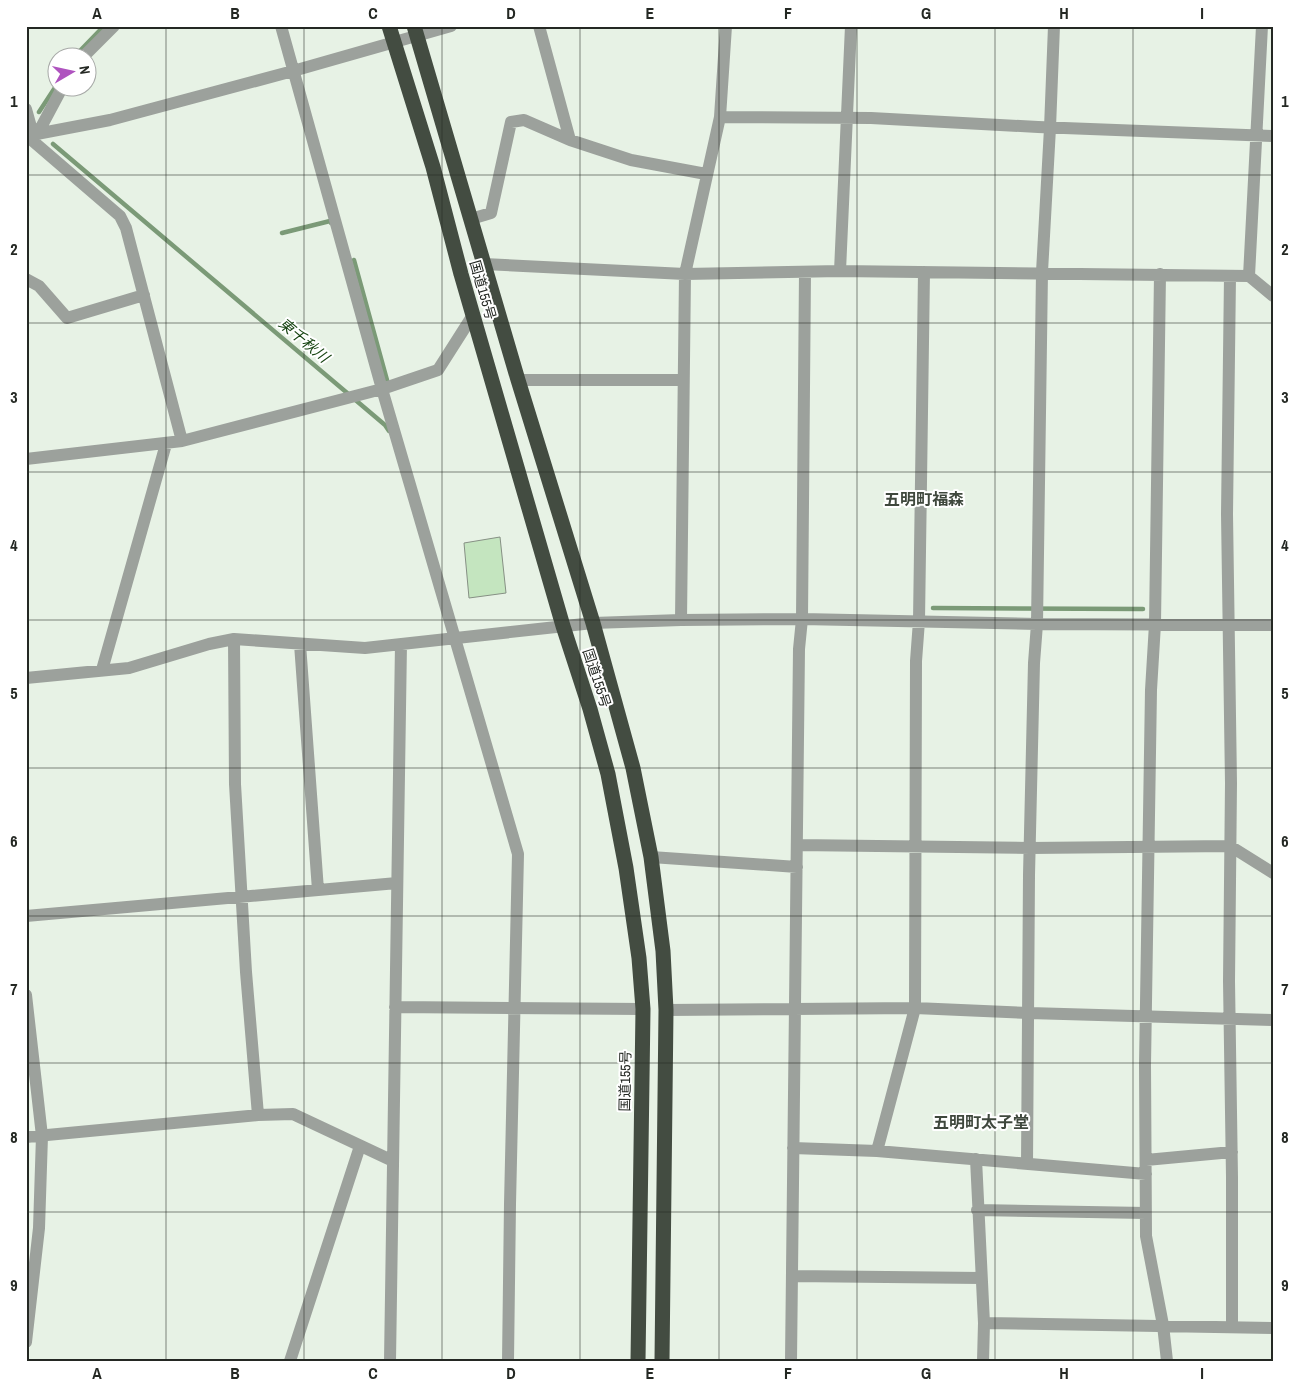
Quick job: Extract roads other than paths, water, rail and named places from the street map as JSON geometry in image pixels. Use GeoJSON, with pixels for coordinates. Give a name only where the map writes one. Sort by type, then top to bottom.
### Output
{"type":"FeatureCollection","features":[{"type":"Feature","properties":{"kind":"highway","name":"国道155号"},"geometry":{"type":"LineString","coordinates":[[389,26],[433,167],[473,315],[563,626],[590,709],[608,774],[626,868],[639,958],[642,1009],[638,1361]]}},
{"type":"Feature","properties":{"kind":"highway","name":"国道155号"},"geometry":{"type":"LineString","coordinates":[[416,31],[518,380],[593,623],[633,768],[651,857],[663,951],[666,1010],[662,1361]]}},
{"type":"Feature","properties":{"kind":"street"},"geometry":{"type":"LineString","coordinates":[[92,48],[114,26]]}},
{"type":"Feature","properties":{"kind":"street"},"geometry":{"type":"LineString","coordinates":[[281,26],[382,389],[518,854],[508,1361]]}},
{"type":"Feature","properties":{"kind":"street"},"geometry":{"type":"LineString","coordinates":[[31,135],[110,120],[394,43],[416,31],[450,26]]}},
{"type":"Feature","properties":{"kind":"street"},"geometry":{"type":"LineString","coordinates":[[539,26],[570,140]]}},
{"type":"Feature","properties":{"kind":"street"},"geometry":{"type":"LineString","coordinates":[[681,620],[685,274],[720,118],[726,26]]}},
{"type":"Feature","properties":{"kind":"street"},"geometry":{"type":"LineString","coordinates":[[840,271],[852,26]]}},
{"type":"Feature","properties":{"kind":"street"},"geometry":{"type":"LineString","coordinates":[[1027,1164],[1030,848],[1034,664],[1037,624],[1042,272],[1054,26]]}},
{"type":"Feature","properties":{"kind":"street"},"geometry":{"type":"LineString","coordinates":[[1249,276],[1262,26]]}},
{"type":"Feature","properties":{"kind":"street"},"geometry":{"type":"LineString","coordinates":[[31,135],[55,98]]}},
{"type":"Feature","properties":{"kind":"street"},"geometry":{"type":"LineString","coordinates":[[26,109],[31,135],[120,216],[126,228],[182,442]]}},
{"type":"Feature","properties":{"kind":"street"},"geometry":{"type":"LineString","coordinates":[[720,118],[846,118],[1273,136]]}},
{"type":"Feature","properties":{"kind":"street"},"geometry":{"type":"LineString","coordinates":[[471,219],[491,213],[510,122],[524,120],[570,140],[632,160],[706,174]]}},
{"type":"Feature","properties":{"kind":"street"},"geometry":{"type":"LineString","coordinates":[[484,264],[685,274],[840,271],[1249,276],[1273,296]]}},
{"type":"Feature","properties":{"kind":"street"},"geometry":{"type":"LineString","coordinates":[[791,1361],[805,272]]}},
{"type":"Feature","properties":{"kind":"street"},"geometry":{"type":"LineString","coordinates":[[877,1151],[915,1008],[916,661],[919,621],[924,272]]}},
{"type":"Feature","properties":{"kind":"street"},"geometry":{"type":"LineString","coordinates":[[1160,274],[1155,624],[1151,690],[1146,1016],[1146,1236],[1163,1325],[1167,1361]]}},
{"type":"Feature","properties":{"kind":"street"},"geometry":{"type":"LineString","coordinates":[[1230,276],[1228,626],[1232,1327]]}},
{"type":"Feature","properties":{"kind":"street"},"geometry":{"type":"LineString","coordinates":[[26,279],[39,286],[68,318],[144,295]]}},
{"type":"Feature","properties":{"kind":"street"},"geometry":{"type":"LineString","coordinates":[[26,458],[182,442],[382,389],[438,370],[473,315]]}},
{"type":"Feature","properties":{"kind":"street"},"geometry":{"type":"LineString","coordinates":[[518,380],[683,380]]}},
{"type":"Feature","properties":{"kind":"street"},"geometry":{"type":"LineString","coordinates":[[102,670],[166,444]]}},
{"type":"Feature","properties":{"kind":"street"},"geometry":{"type":"LineString","coordinates":[[26,678],[129,668],[208,644],[234,639],[366,648],[593,623],[802,619],[1037,624],[1273,625]]}},
{"type":"Feature","properties":{"kind":"street"},"geometry":{"type":"LineString","coordinates":[[234,639],[235,784],[246,972],[258,1115]]}},
{"type":"Feature","properties":{"kind":"street"},"geometry":{"type":"LineString","coordinates":[[300,644],[318,890]]}},
{"type":"Feature","properties":{"kind":"street"},"geometry":{"type":"LineString","coordinates":[[390,1361],[401,644]]}},
{"type":"Feature","properties":{"kind":"street"},"geometry":{"type":"LineString","coordinates":[[797,845],[1030,848],[1230,846],[1273,873]]}},
{"type":"Feature","properties":{"kind":"street"},"geometry":{"type":"LineString","coordinates":[[651,857],[797,867]]}},
{"type":"Feature","properties":{"kind":"street"},"geometry":{"type":"LineString","coordinates":[[26,916],[396,883]]}},
{"type":"Feature","properties":{"kind":"street"},"geometry":{"type":"LineString","coordinates":[[26,995],[42,1136],[39,1228],[26,1342]]}},
{"type":"Feature","properties":{"kind":"street"},"geometry":{"type":"LineString","coordinates":[[395,1007],[642,1009]]}},
{"type":"Feature","properties":{"kind":"street"},"geometry":{"type":"LineString","coordinates":[[666,1010],[915,1008],[1273,1020]]}},
{"type":"Feature","properties":{"kind":"street"},"geometry":{"type":"LineString","coordinates":[[26,1137],[258,1115],[293,1114],[393,1162]]}},
{"type":"Feature","properties":{"kind":"street"},"geometry":{"type":"LineString","coordinates":[[290,1361],[360,1146]]}},
{"type":"Feature","properties":{"kind":"street"},"geometry":{"type":"LineString","coordinates":[[793,1148],[877,1151],[1146,1174]]}},
{"type":"Feature","properties":{"kind":"street"},"geometry":{"type":"LineString","coordinates":[[1146,1160],[1232,1152]]}},
{"type":"Feature","properties":{"kind":"street"},"geometry":{"type":"LineString","coordinates":[[976,1159],[984,1323],[983,1361]]}},
{"type":"Feature","properties":{"kind":"street"},"geometry":{"type":"LineString","coordinates":[[977,1210],[1146,1213]]}},
{"type":"Feature","properties":{"kind":"street"},"geometry":{"type":"LineString","coordinates":[[792,1276],[981,1278]]}},
{"type":"Feature","properties":{"kind":"street"},"geometry":{"type":"LineString","coordinates":[[984,1323],[1273,1328]]}},
{"type":"Feature","properties":{"kind":"waterway"},"geometry":{"type":"LineString","coordinates":[[83,48],[104,26]]}},
{"type":"Feature","properties":{"kind":"waterway"},"geometry":{"type":"LineString","coordinates":[[39,112],[48,98]]}},
{"type":"Feature","properties":{"kind":"waterway","name":"東千秋川"},"geometry":{"type":"LineString","coordinates":[[53,144],[385,425],[389,431]]}},
{"type":"Feature","properties":{"kind":"waterway"},"geometry":{"type":"LineString","coordinates":[[282,233],[330,221],[331,223]]}},
{"type":"Feature","properties":{"kind":"waterway"},"geometry":{"type":"LineString","coordinates":[[354,260],[387,380]]}},
{"type":"Feature","properties":{"kind":"waterway"},"geometry":{"type":"LineString","coordinates":[[933,608],[1143,609]]}},
{"type":"Feature","properties":{"kind":"district","name":"五明町福森"},"geometry":{"type":"Point","coordinates":[924,499]}},
{"type":"Feature","properties":{"kind":"district","name":"五明町太子堂"},"geometry":{"type":"Point","coordinates":[981,1122]}}]}
